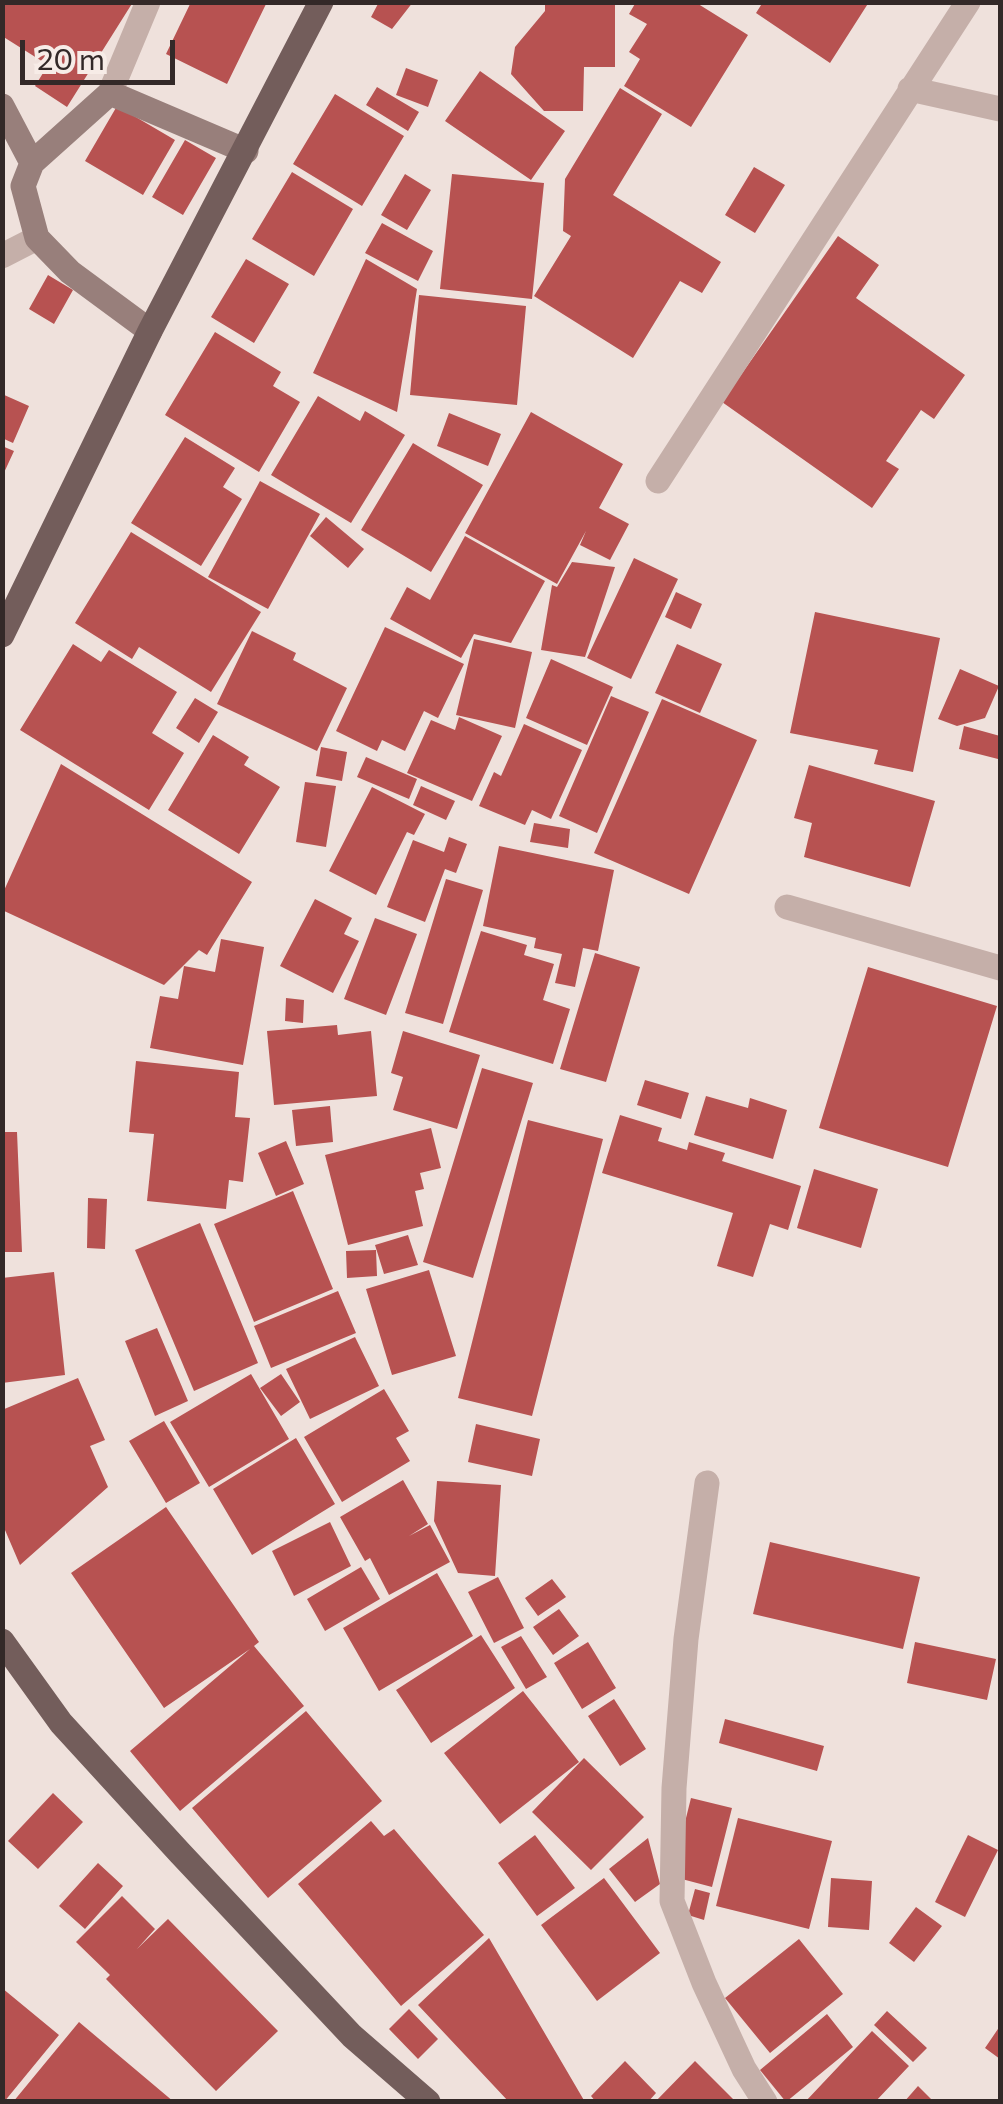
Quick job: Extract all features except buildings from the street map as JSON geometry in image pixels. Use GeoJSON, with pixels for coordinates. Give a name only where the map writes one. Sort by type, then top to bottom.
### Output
{"type":"FeatureCollection","features":[{"type":"Feature","properties":{"kind":"main road"},"geometry":{"type":"LineString","coordinates":[[2,635],[150,330],[321,2]]}},
{"type":"Feature","properties":{"kind":"main road"},"geometry":{"type":"LineString","coordinates":[[2,1640],[61,1722],[180,1853],[352,2036],[428,2102]]}},
{"type":"Feature","properties":{"kind":"street"},"geometry":{"type":"LineString","coordinates":[[148,2],[110,93],[32,163],[23,186],[37,238],[70,272],[150,330]]}},
{"type":"Feature","properties":{"kind":"street"},"geometry":{"type":"LineString","coordinates":[[658,482],[968,2]]}},
{"type":"Feature","properties":{"kind":"street"},"geometry":{"type":"LineString","coordinates":[[910,89],[1000,108]]}},
{"type":"Feature","properties":{"kind":"street"},"geometry":{"type":"LineString","coordinates":[[110,93],[246,150]]}},
{"type":"Feature","properties":{"kind":"street"},"geometry":{"type":"LineString","coordinates":[[2,106],[32,163]]}},
{"type":"Feature","properties":{"kind":"street"},"geometry":{"type":"LineString","coordinates":[[2,256],[37,238]]}},
{"type":"Feature","properties":{"kind":"street"},"geometry":{"type":"LineString","coordinates":[[787,907],[1000,968]]}},
{"type":"Feature","properties":{"kind":"street"},"geometry":{"type":"LineString","coordinates":[[707,1483],[686,1639],[674,1788],[672,1901],[744,2069],[765,2102]]}}]}
